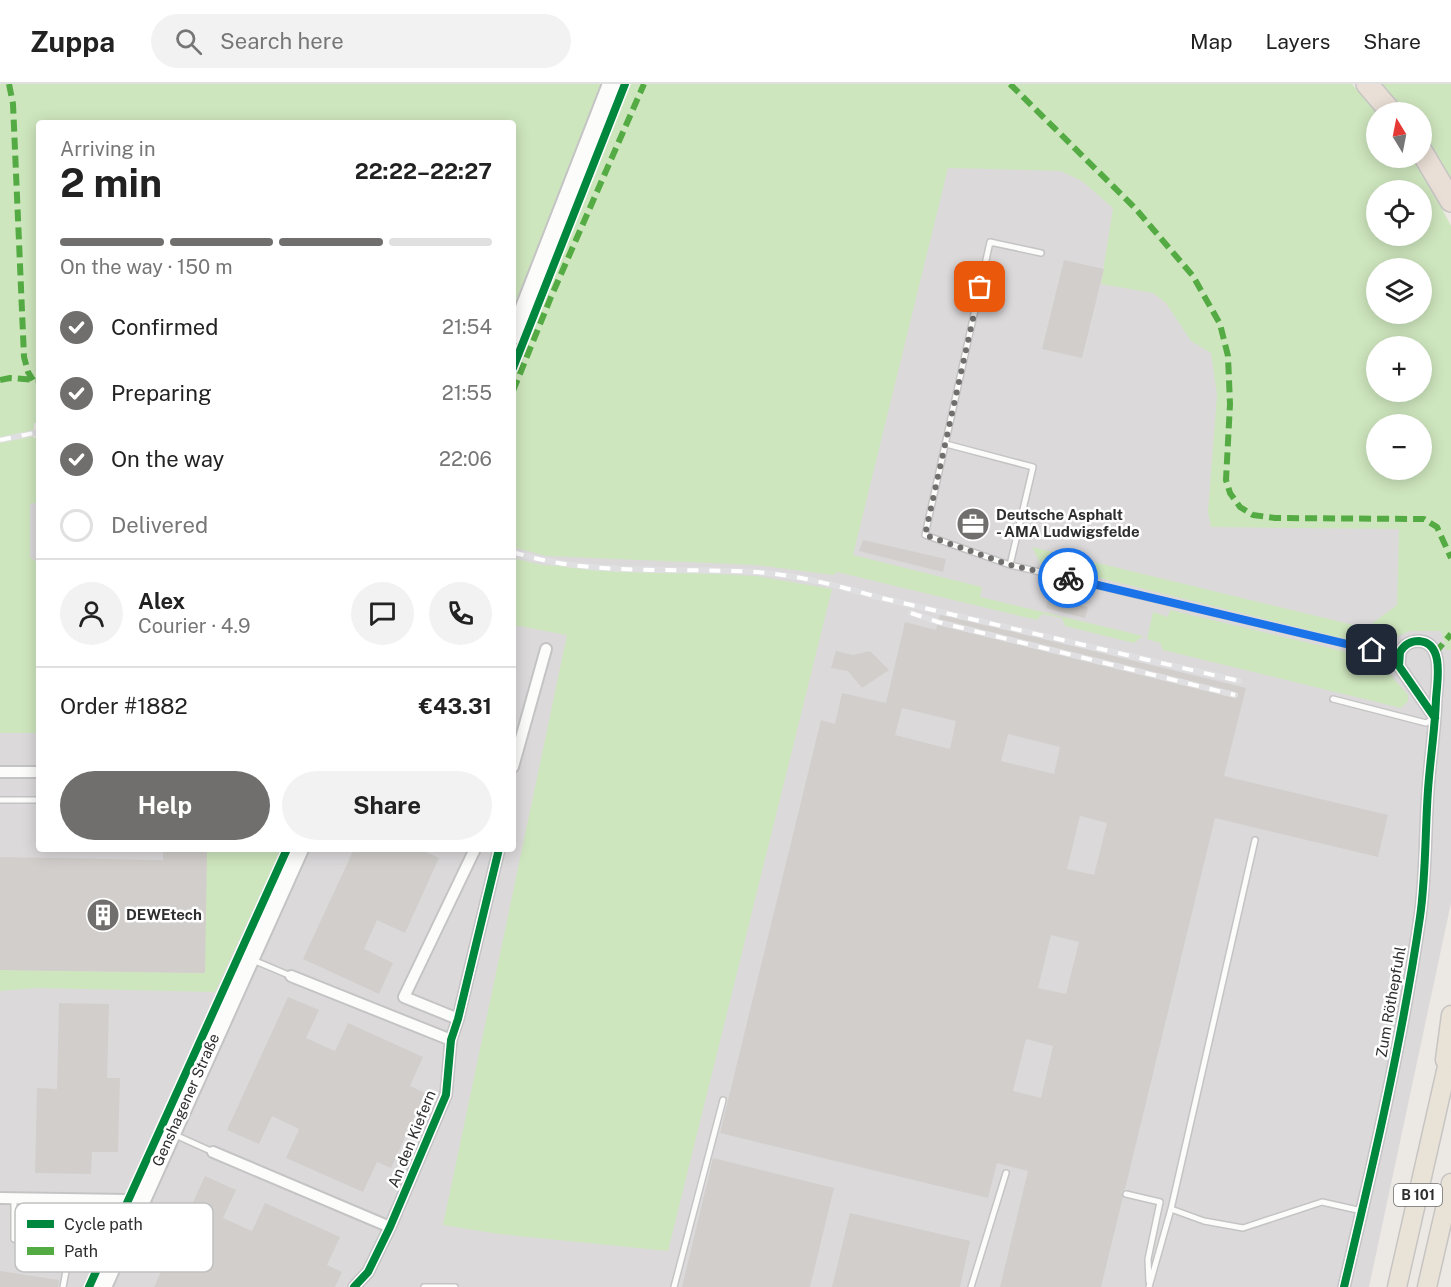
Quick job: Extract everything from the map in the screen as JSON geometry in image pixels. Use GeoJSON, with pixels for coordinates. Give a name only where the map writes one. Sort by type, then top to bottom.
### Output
{"type":"FeatureCollection","features":[{"type":"Feature","properties":{"kind":"highway"},"geometry":{"type":"LineString","coordinates":[[1367,84],[1382,102]]}},
{"type":"Feature","properties":{"kind":"highway"},"geometry":{"type":"LineString","coordinates":[[1431,168],[1451,201]]}},
{"type":"Feature","properties":{"kind":"highway","name":"B 101"},"geometry":{"type":"LineString","coordinates":[[1439,1104],[1451,1015]]}},
{"type":"Feature","properties":{"kind":"highway","name":"B 101"},"geometry":{"type":"LineString","coordinates":[[1397,1287],[1451,1049]]}},
{"type":"Feature","properties":{"kind":"highway","name":"B 101"},"geometry":{"type":"LineString","coordinates":[[1427,1287],[1451,1183]]}},
{"type":"Feature","properties":{"kind":"main road"},"geometry":{"type":"LineString","coordinates":[[516,328],[611,84]]}},
{"type":"Feature","properties":{"kind":"main road","name":"Genshagener Straße"},"geometry":{"type":"LineString","coordinates":[[140,1203],[299,852]]}},
{"type":"Feature","properties":{"kind":"main road","name":"Genshagener Straße"},"geometry":{"type":"LineString","coordinates":[[103,1287],[110,1272]]}},
{"type":"Feature","properties":{"kind":"street","name":"Zum Röthepfuhl"},"geometry":{"type":"LineString","coordinates":[[1344,1287],[1399,1038],[1421,915],[1429,774],[1435,718],[1437,677],[1435,653],[1425,643],[1411,642],[1398,656]]}},
{"type":"Feature","properties":{"kind":"street"},"geometry":{"type":"LineString","coordinates":[[516,756],[546,650]]}},
{"type":"Feature","properties":{"kind":"street"},"geometry":{"type":"LineString","coordinates":[[1372,650],[1398,656],[1400,670],[1435,718]]}},
{"type":"Feature","properties":{"kind":"street"},"geometry":{"type":"LineString","coordinates":[[1410,684],[1420,691],[1428,690],[1437,677]]}},
{"type":"Feature","properties":{"kind":"street"},"geometry":{"type":"LineString","coordinates":[[0,772],[36,772]]}},
{"type":"Feature","properties":{"kind":"street"},"geometry":{"type":"LineString","coordinates":[[458,1019],[404,997],[474,852]]}},
{"type":"Feature","properties":{"kind":"street","name":"An den Kiefern"},"geometry":{"type":"LineString","coordinates":[[354,1287],[368,1272],[390,1227],[446,1095],[450,1040],[458,1019],[497,852]]}},
{"type":"Feature","properties":{"kind":"street"},"geometry":{"type":"LineString","coordinates":[[291,976],[450,1040]]}},
{"type":"Feature","properties":{"kind":"street"},"geometry":{"type":"LineString","coordinates":[[213,1152],[390,1227]]}},
{"type":"Feature","properties":{"kind":"street"},"geometry":{"type":"LineString","coordinates":[[0,1198],[128,1200],[140,1203]]}},
{"type":"Feature","properties":{"kind":"lane"},"geometry":{"type":"LineString","coordinates":[[1041,253],[990,242],[925,535],[1010,565],[1372,650]]}},
{"type":"Feature","properties":{"kind":"lane"},"geometry":{"type":"LineString","coordinates":[[946,444],[1033,467],[1010,565]]}},
{"type":"Feature","properties":{"kind":"lane"},"geometry":{"type":"LineString","coordinates":[[1333,699],[1426,723],[1435,718]]}},
{"type":"Feature","properties":{"kind":"lane"},"geometry":{"type":"LineString","coordinates":[[0,800],[36,800]]}},
{"type":"Feature","properties":{"kind":"lane"},"geometry":{"type":"LineString","coordinates":[[1149,1287],[1172,1209],[1255,840]]}},
{"type":"Feature","properties":{"kind":"lane"},"geometry":{"type":"LineString","coordinates":[[250,958],[291,976]]}},
{"type":"Feature","properties":{"kind":"lane"},"geometry":{"type":"LineString","coordinates":[[674,1287],[723,1100]]}},
{"type":"Feature","properties":{"kind":"lane"},"geometry":{"type":"LineString","coordinates":[[171,1133],[213,1152]]}},
{"type":"Feature","properties":{"kind":"lane"},"geometry":{"type":"LineString","coordinates":[[971,1287],[1006,1173]]}},
{"type":"Feature","properties":{"kind":"lane"},"geometry":{"type":"LineString","coordinates":[[1126,1194],[1160,1202],[1148,1259],[1149,1287]]}},
{"type":"Feature","properties":{"kind":"lane"},"geometry":{"type":"LineString","coordinates":[[14,1198],[15,1239]]}},
{"type":"Feature","properties":{"kind":"lane"},"geometry":{"type":"LineString","coordinates":[[1172,1209],[1204,1221],[1243,1228],[1322,1202],[1362,1211]]}},
{"type":"Feature","properties":{"kind":"lane"},"geometry":{"type":"LineString","coordinates":[[63,1287],[66,1272]]}},
{"type":"Feature","properties":{"kind":"lane"},"geometry":{"type":"LineString","coordinates":[[424,1287],[455,1287]]}},
{"type":"Feature","properties":{"kind":"shaded area"},"geometry":{"type":"Polygon","coordinates":[[[658,84],[1136,154],[1258,475],[1451,483],[1451,903],[1369,1287],[108,1287],[115,1272],[213,1272],[213,1203],[146,1203],[307,852],[516,852],[516,394],[658,84]]]}},
{"type":"Feature","properties":{"kind":"shaded area"},"geometry":{"type":"Polygon","coordinates":[[[36,502],[36,852],[293,852],[134,1203],[15,1203],[15,1272],[103,1272],[96,1287],[0,1287],[0,582],[30,580],[30,503],[36,502]]]}},
{"type":"Feature","properties":{"kind":"green space"},"geometry":{"type":"Polygon","coordinates":[[[0,84],[602,84],[516,309],[516,120],[36,120],[36,423],[34,423],[33,438],[36,438],[36,503],[30,504],[30,557],[36,562],[36,733],[0,733],[0,84]]]}},
{"type":"Feature","properties":{"kind":"green space"},"geometry":{"type":"Polygon","coordinates":[[[628,84],[1352,84],[1368,102],[1366,168],[1419,168],[1427,180],[1366,180],[1366,246],[1432,246],[1432,190],[1451,226],[1451,650],[1446,650],[1441,631],[1410,631],[1374,646],[1040,563],[1032,547],[1366,628],[1397,605],[1399,529],[1211,527],[1208,512],[1217,395],[1211,353],[1191,341],[1166,303],[1153,293],[1101,284],[1113,208],[1082,181],[1061,171],[948,168],[853,555],[982,587],[980,597],[1143,636],[1134,643],[1065,626],[1062,618],[1042,614],[1037,620],[837,572],[834,575],[756,565],[546,556],[516,548],[516,350],[524,330],[531,329],[628,84]]]}},
{"type":"Feature","properties":{"kind":"green space"},"geometry":{"type":"Polygon","coordinates":[[[1379,84],[1451,84],[1451,180],[1432,151],[1432,102],[1394,102],[1379,84]]]}},
{"type":"Feature","properties":{"kind":"green space"},"geometry":{"type":"Polygon","coordinates":[[[516,559],[542,565],[756,576],[832,589],[668,1251],[499,1234],[443,1225],[567,635],[516,626],[516,559]]]}},
{"type":"Feature","properties":{"kind":"green space"},"geometry":{"type":"Polygon","coordinates":[[[1170,610],[1372,658],[1379,662],[1408,695],[1408,701],[1401,708],[1163,650],[1160,643],[1147,639],[1153,612],[1168,617],[1170,610]]]}},
{"type":"Feature","properties":{"kind":"green space"},"geometry":{"type":"Polygon","coordinates":[[[207,852],[280,852],[215,992],[38,988],[0,991],[0,970],[204,973],[207,852]]]}},
{"type":"Feature","properties":{"kind":"building"},"geometry":{"type":"Polygon","coordinates":[[[1064,260],[1104,269],[1082,358],[1042,349],[1064,260]]]}},
{"type":"Feature","properties":{"kind":"building"},"geometry":{"type":"Polygon","coordinates":[[[863,540],[946,559],[943,572],[859,551],[863,540]]]}},
{"type":"Feature","properties":{"kind":"building"},"geometry":{"type":"Polygon","coordinates":[[[1049,597],[1088,607],[1085,618],[1046,608],[1049,597]]]}},
{"type":"Feature","properties":{"kind":"building"},"geometry":{"type":"Polygon","coordinates":[[[940,614],[1246,688],[1224,776],[1388,815],[1378,857],[1215,818],[1125,1189],[1121,1192],[1123,1197],[1101,1287],[1000,1287],[1028,1171],[997,1163],[988,1198],[720,1133],[821,720],[835,724],[842,693],[886,703],[905,622],[936,630],[940,614]],[[902,708],[895,735],[950,749],[956,721],[902,708]],[[1008,734],[1001,761],[1054,774],[1060,747],[1008,734]],[[1080,816],[1067,869],[1094,875],[1107,823],[1080,816]],[[1051,935],[1038,988],[1066,994],[1079,942],[1051,935]],[[1026,1039],[1013,1091],[1041,1098],[1053,1046],[1026,1039]]]}},
{"type":"Feature","properties":{"kind":"building"},"geometry":{"type":"Polygon","coordinates":[[[836,651],[853,655],[870,651],[889,670],[862,688],[848,671],[831,668],[836,651]]]}},
{"type":"Feature","properties":{"kind":"building","name":"DEWEtech"},"geometry":{"type":"Polygon","coordinates":[[[163,852],[207,852],[205,973],[0,970],[0,857],[163,860],[163,852]]]}},
{"type":"Feature","properties":{"kind":"building"},"geometry":{"type":"Polygon","coordinates":[[[353,852],[426,852],[439,858],[405,933],[377,920],[364,949],[393,963],[379,994],[303,959],[353,852]]]}},
{"type":"Feature","properties":{"kind":"building"},"geometry":{"type":"Polygon","coordinates":[[[288,997],[319,1010],[306,1038],[335,1051],[348,1023],[423,1057],[410,1086],[425,1093],[391,1168],[377,1162],[363,1192],[286,1158],[299,1129],[272,1116],[259,1144],[227,1130],[288,997]]]}},
{"type":"Feature","properties":{"kind":"building"},"geometry":{"type":"Polygon","coordinates":[[[59,1003],[109,1004],[107,1078],[120,1078],[118,1152],[92,1152],[91,1174],[35,1173],[37,1088],[57,1089],[59,1003]]]}},
{"type":"Feature","properties":{"kind":"building"},"geometry":{"type":"Polygon","coordinates":[[[713,1158],[834,1188],[810,1287],[682,1287],[713,1158]]]}},
{"type":"Feature","properties":{"kind":"building"},"geometry":{"type":"Polygon","coordinates":[[[205,1176],[236,1190],[223,1218],[252,1231],[265,1203],[340,1237],[327,1265],[342,1272],[335,1287],[154,1287],[161,1272],[213,1272],[213,1203],[193,1203],[205,1176]]]}},
{"type":"Feature","properties":{"kind":"building"},"geometry":{"type":"Polygon","coordinates":[[[850,1213],[970,1241],[960,1287],[832,1287],[850,1213]]]}},
{"type":"Feature","properties":{"kind":"building"},"geometry":{"type":"Polygon","coordinates":[[[0,1271],[59,1280],[58,1287],[0,1287],[0,1271]]]}},
{"type":"Feature","properties":{"kind":"railway"},"geometry":{"type":"LineString","coordinates":[[0,440],[36,433]]}},
{"type":"Feature","properties":{"kind":"railway"},"geometry":{"type":"LineString","coordinates":[[516,553],[542,560],[602,568],[755,572],[803,578],[1239,681]]}},
{"type":"Feature","properties":{"kind":"railway"},"geometry":{"type":"LineString","coordinates":[[911,613],[938,622],[1235,695]]}},
{"type":"Feature","properties":{"kind":"marked path"},"geometry":{"type":"LineString","coordinates":[[9,84],[13,104],[24,357],[33,380]]}},
{"type":"Feature","properties":{"kind":"marked path"},"geometry":{"type":"LineString","coordinates":[[516,384],[551,297],[644,84]]}},
{"type":"Feature","properties":{"kind":"marked path"},"geometry":{"type":"LineString","coordinates":[[1010,84],[1135,208],[1193,276],[1220,324],[1228,356],[1230,404],[1226,480],[1230,493],[1240,507],[1253,515],[1275,518],[1424,519],[1437,527],[1451,558]]}},
{"type":"Feature","properties":{"kind":"marked path"},"geometry":{"type":"LineString","coordinates":[[0,380],[10,378],[36,380]]}},
{"type":"Feature","properties":{"kind":"marked path"},"geometry":{"type":"LineString","coordinates":[[1435,653],[1451,634]]}},
{"type":"Feature","properties":{"kind":"cycle path"},"geometry":{"type":"LineString","coordinates":[[516,360],[625,84]]}},
{"type":"Feature","properties":{"kind":"cycle path"},"geometry":{"type":"LineString","coordinates":[[1344,1287],[1396,1056],[1422,901],[1428,790],[1435,722],[1438,664],[1433,649],[1427,643],[1413,642],[1405,645],[1400,652],[1399,666],[1435,718]]}},
{"type":"Feature","properties":{"kind":"cycle path"},"geometry":{"type":"LineString","coordinates":[[127,1203],[286,852]]}},
{"type":"Feature","properties":{"kind":"cycle path"},"geometry":{"type":"LineString","coordinates":[[354,1287],[368,1272],[390,1227],[446,1095],[451,1040],[498,852]]}},
{"type":"Feature","properties":{"kind":"cycle path"},"geometry":{"type":"LineString","coordinates":[[89,1287],[96,1272]]}},
{"type":"Feature","properties":{"kind":"way so far"},"geometry":{"type":"LineString","coordinates":[[980,287],[925,535],[1010,565],[1068,578]]}},
{"type":"Feature","properties":{"kind":"place","name":"Deutsche Asphalt - AMA Ludwigsfelde"},"geometry":{"type":"Point","coordinates":[973,524]}},
{"type":"Feature","properties":{"kind":"place","name":"DEWEtech"},"geometry":{"type":"Point","coordinates":[103,915]}},
{"type":"Feature","properties":{"kind":"route"},"geometry":{"type":"LineString","coordinates":[[1068,578],[1372,650]]}}]}
